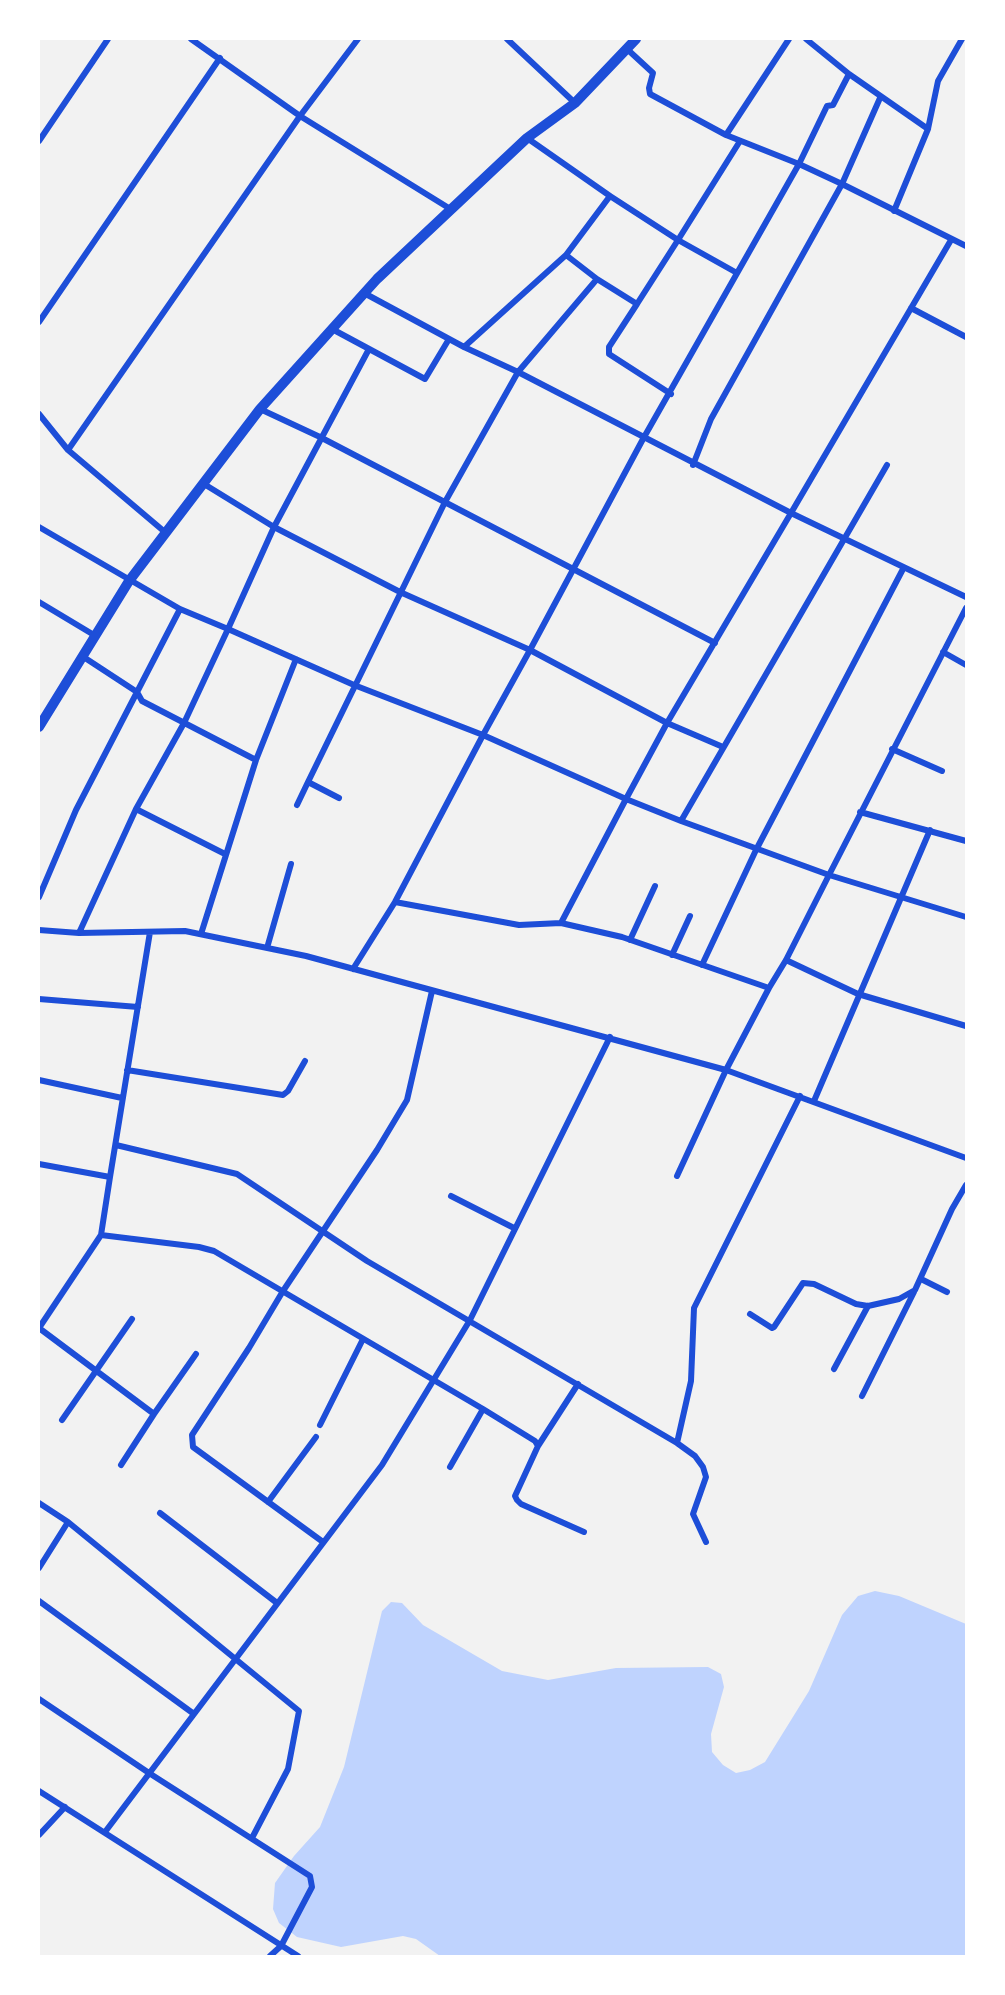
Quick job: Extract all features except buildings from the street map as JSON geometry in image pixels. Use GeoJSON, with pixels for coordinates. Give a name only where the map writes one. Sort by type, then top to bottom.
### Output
{"type":"FeatureCollection","features":[{"type":"Feature","properties":{"kind":"street"},"geometry":{"type":"LineString","coordinates":[[39,141],[108,39]]}},
{"type":"Feature","properties":{"kind":"street"},"geometry":{"type":"LineString","coordinates":[[191,39],[300,116],[452,210]]}},
{"type":"Feature","properties":{"kind":"street"},"geometry":{"type":"LineString","coordinates":[[68,450],[300,116],[358,39]]}},
{"type":"Feature","properties":{"kind":"street"},"geometry":{"type":"LineString","coordinates":[[507,39],[575,103]]}},
{"type":"Feature","properties":{"kind":"street"},"geometry":{"type":"LineString","coordinates":[[39,727],[129,581],[260,409],[364,293],[527,138],[575,103],[636,39]]}},
{"type":"Feature","properties":{"kind":"street"},"geometry":{"type":"LineString","coordinates":[[726,135],[789,39]]}},
{"type":"Feature","properties":{"kind":"street"},"geometry":{"type":"LineString","coordinates":[[806,39],[880,98],[928,129]]}},
{"type":"Feature","properties":{"kind":"street"},"geometry":{"type":"LineString","coordinates":[[894,211],[928,129],[938,81],[962,39]]}},
{"type":"Feature","properties":{"kind":"street"},"geometry":{"type":"LineString","coordinates":[[627,49],[653,73],[649,88],[650,94],[726,135],[799,164],[966,246]]}},
{"type":"Feature","properties":{"kind":"street"},"geometry":{"type":"LineString","coordinates":[[39,322],[220,58]]}},
{"type":"Feature","properties":{"kind":"street"},"geometry":{"type":"LineString","coordinates":[[353,969],[395,902],[644,439],[799,164],[827,106],[833,105],[849,74]]}},
{"type":"Feature","properties":{"kind":"street"},"geometry":{"type":"LineString","coordinates":[[693,465],[711,419],[842,184],[880,98]]}},
{"type":"Feature","properties":{"kind":"street"},"geometry":{"type":"LineString","coordinates":[[527,138],[678,240],[737,273]]}},
{"type":"Feature","properties":{"kind":"street"},"geometry":{"type":"LineString","coordinates":[[671,394],[609,354],[609,347],[740,141]]}},
{"type":"Feature","properties":{"kind":"street"},"geometry":{"type":"LineString","coordinates":[[464,347],[566,255],[610,196]]}},
{"type":"Feature","properties":{"kind":"street"},"geometry":{"type":"LineString","coordinates":[[561,923],[667,723],[951,240]]}},
{"type":"Feature","properties":{"kind":"street"},"geometry":{"type":"LineString","coordinates":[[566,255],[597,279],[637,304]]}},
{"type":"Feature","properties":{"kind":"street"},"geometry":{"type":"LineString","coordinates":[[297,805],[445,502],[518,372],[597,279]]}},
{"type":"Feature","properties":{"kind":"street"},"geometry":{"type":"LineString","coordinates":[[364,293],[693,465],[903,569],[966,597]]}},
{"type":"Feature","properties":{"kind":"street"},"geometry":{"type":"LineString","coordinates":[[911,308],[966,337]]}},
{"type":"Feature","properties":{"kind":"street"},"geometry":{"type":"LineString","coordinates":[[332,329],[426,378],[449,339]]}},
{"type":"Feature","properties":{"kind":"street"},"geometry":{"type":"LineString","coordinates":[[79,933],[136,809],[184,723],[274,527],[369,349]]}},
{"type":"Feature","properties":{"kind":"street"},"geometry":{"type":"LineString","coordinates":[[260,409],[320,437],[715,643]]}},
{"type":"Feature","properties":{"kind":"street"},"geometry":{"type":"LineString","coordinates":[[39,414],[68,450],[166,533]]}},
{"type":"Feature","properties":{"kind":"street"},"geometry":{"type":"LineString","coordinates":[[681,821],[887,465]]}},
{"type":"Feature","properties":{"kind":"street"},"geometry":{"type":"LineString","coordinates":[[204,484],[274,527],[400,592],[530,650],[667,723],[723,747]]}},
{"type":"Feature","properties":{"kind":"street"},"geometry":{"type":"LineString","coordinates":[[39,527],[180,609],[354,686],[483,735],[626,799],[756,850],[966,917]]}},
{"type":"Feature","properties":{"kind":"street"},"geometry":{"type":"LineString","coordinates":[[702,965],[756,850],[903,569]]}},
{"type":"Feature","properties":{"kind":"street"},"geometry":{"type":"LineString","coordinates":[[39,602],[94,635]]}},
{"type":"Feature","properties":{"kind":"street"},"geometry":{"type":"LineString","coordinates":[[39,897],[76,810],[180,609]]}},
{"type":"Feature","properties":{"kind":"street"},"geometry":{"type":"LineString","coordinates":[[677,1176],[726,1070],[786,960],[892,749],[966,610]]}},
{"type":"Feature","properties":{"kind":"street"},"geometry":{"type":"LineString","coordinates":[[943,652],[966,665]]}},
{"type":"Feature","properties":{"kind":"street"},"geometry":{"type":"LineString","coordinates":[[82,656],[137,692],[142,701],[256,760]]}},
{"type":"Feature","properties":{"kind":"street"},"geometry":{"type":"LineString","coordinates":[[201,934],[256,760],[296,659]]}},
{"type":"Feature","properties":{"kind":"street"},"geometry":{"type":"LineString","coordinates":[[892,749],[942,771]]}},
{"type":"Feature","properties":{"kind":"street"},"geometry":{"type":"LineString","coordinates":[[308,782],[339,798]]}},
{"type":"Feature","properties":{"kind":"street"},"geometry":{"type":"LineString","coordinates":[[136,809],[225,854]]}},
{"type":"Feature","properties":{"kind":"street"},"geometry":{"type":"LineString","coordinates":[[860,812],[966,841]]}},
{"type":"Feature","properties":{"kind":"street"},"geometry":{"type":"LineString","coordinates":[[814,1101],[930,830]]}},
{"type":"Feature","properties":{"kind":"street"},"geometry":{"type":"LineString","coordinates":[[267,948],[291,864]]}},
{"type":"Feature","properties":{"kind":"street"},"geometry":{"type":"LineString","coordinates":[[630,940],[655,886]]}},
{"type":"Feature","properties":{"kind":"street"},"geometry":{"type":"LineString","coordinates":[[395,902],[519,925],[561,923],[630,940],[769,988]]}},
{"type":"Feature","properties":{"kind":"street"},"geometry":{"type":"LineString","coordinates":[[672,955],[690,916]]}},
{"type":"Feature","properties":{"kind":"street"},"geometry":{"type":"LineString","coordinates":[[39,930],[79,933],[185,931],[353,969],[726,1070],[966,1158]]}},
{"type":"Feature","properties":{"kind":"street"},"geometry":{"type":"LineString","coordinates":[[150,932],[101,1235],[39,1328],[154,1414]]}},
{"type":"Feature","properties":{"kind":"street"},"geometry":{"type":"LineString","coordinates":[[786,960],[858,994],[966,1026]]}},
{"type":"Feature","properties":{"kind":"street"},"geometry":{"type":"LineString","coordinates":[[323,1542],[193,1447],[191,1441],[283,1291],[407,1100],[432,991]]}},
{"type":"Feature","properties":{"kind":"street"},"geometry":{"type":"LineString","coordinates":[[39,999],[138,1008]]}},
{"type":"Feature","properties":{"kind":"street"},"geometry":{"type":"LineString","coordinates":[[105,1832],[381,1466],[470,1320],[610,1037]]}},
{"type":"Feature","properties":{"kind":"street"},"geometry":{"type":"LineString","coordinates":[[127,1070],[283,1095],[288,1091],[305,1061]]}},
{"type":"Feature","properties":{"kind":"street"},"geometry":{"type":"LineString","coordinates":[[39,1080],[122,1098]]}},
{"type":"Feature","properties":{"kind":"street"},"geometry":{"type":"LineString","coordinates":[[677,1443],[691,1381],[694,1308],[800,1096]]}},
{"type":"Feature","properties":{"kind":"street"},"geometry":{"type":"LineString","coordinates":[[116,1145],[237,1174],[285,1204],[322,1233],[677,1443],[694,1456],[703,1467],[706,1478],[693,1514],[706,1542]]}},
{"type":"Feature","properties":{"kind":"street"},"geometry":{"type":"LineString","coordinates":[[39,1164],[110,1177]]}},
{"type":"Feature","properties":{"kind":"street"},"geometry":{"type":"LineString","coordinates":[[862,1396],[921,1279],[952,1209],[966,1185]]}},
{"type":"Feature","properties":{"kind":"street"},"geometry":{"type":"LineString","coordinates":[[451,1196],[514,1228]]}},
{"type":"Feature","properties":{"kind":"street"},"geometry":{"type":"LineString","coordinates":[[101,1235],[199,1247],[214,1251],[435,1380],[535,1441],[538,1446]]}},
{"type":"Feature","properties":{"kind":"street"},"geometry":{"type":"LineString","coordinates":[[921,1279],[947,1292]]}},
{"type":"Feature","properties":{"kind":"street"},"geometry":{"type":"LineString","coordinates":[[750,1314],[769,1327],[774,1327],[803,1283],[814,1284],[856,1304],[868,1306],[899,1299],[915,1290]]}},
{"type":"Feature","properties":{"kind":"street"},"geometry":{"type":"LineString","coordinates":[[834,1369],[868,1306]]}},
{"type":"Feature","properties":{"kind":"street"},"geometry":{"type":"LineString","coordinates":[[62,1420],[132,1319]]}},
{"type":"Feature","properties":{"kind":"street"},"geometry":{"type":"LineString","coordinates":[[320,1425],[363,1339]]}},
{"type":"Feature","properties":{"kind":"street"},"geometry":{"type":"LineString","coordinates":[[121,1465],[196,1354]]}},
{"type":"Feature","properties":{"kind":"street"},"geometry":{"type":"LineString","coordinates":[[578,1384],[538,1446],[515,1496],[521,1504],[584,1532]]}},
{"type":"Feature","properties":{"kind":"street"},"geometry":{"type":"LineString","coordinates":[[450,1467],[483,1409]]}},
{"type":"Feature","properties":{"kind":"street"},"geometry":{"type":"LineString","coordinates":[[268,1502],[316,1437]]}},
{"type":"Feature","properties":{"kind":"street"},"geometry":{"type":"LineString","coordinates":[[39,1503],[68,1522],[299,1711],[288,1769],[252,1839]]}},
{"type":"Feature","properties":{"kind":"street"},"geometry":{"type":"LineString","coordinates":[[160,1513],[277,1604]]}},
{"type":"Feature","properties":{"kind":"street"},"geometry":{"type":"LineString","coordinates":[[39,1568],[68,1522]]}},
{"type":"Feature","properties":{"kind":"street"},"geometry":{"type":"LineString","coordinates":[[39,1601],[194,1714]]}},
{"type":"Feature","properties":{"kind":"street"},"geometry":{"type":"LineString","coordinates":[[39,1699],[313,1880],[312,1887],[281,1946],[270,1956]]}},
{"type":"Feature","properties":{"kind":"street"},"geometry":{"type":"LineString","coordinates":[[39,1791],[298,1956]]}},
{"type":"Feature","properties":{"kind":"street"},"geometry":{"type":"LineString","coordinates":[[39,1835],[65,1807]]}},
{"type":"Feature","properties":{"kind":"water"},"geometry":{"type":"Polygon","coordinates":[[[875,1591],[899,1596],[966,1624],[966,1956],[440,1956],[416,1939],[403,1936],[341,1947],[297,1937],[279,1923],[273,1909],[275,1883],[294,1856],[320,1827],[344,1767],[382,1611],[391,1602],[402,1603],[423,1625],[502,1671],[548,1680],[616,1668],[708,1667],[721,1674],[724,1687],[711,1734],[712,1752],[723,1765],[736,1773],[750,1770],[765,1762],[809,1691],[842,1615],[858,1596],[875,1591]]]}}]}
